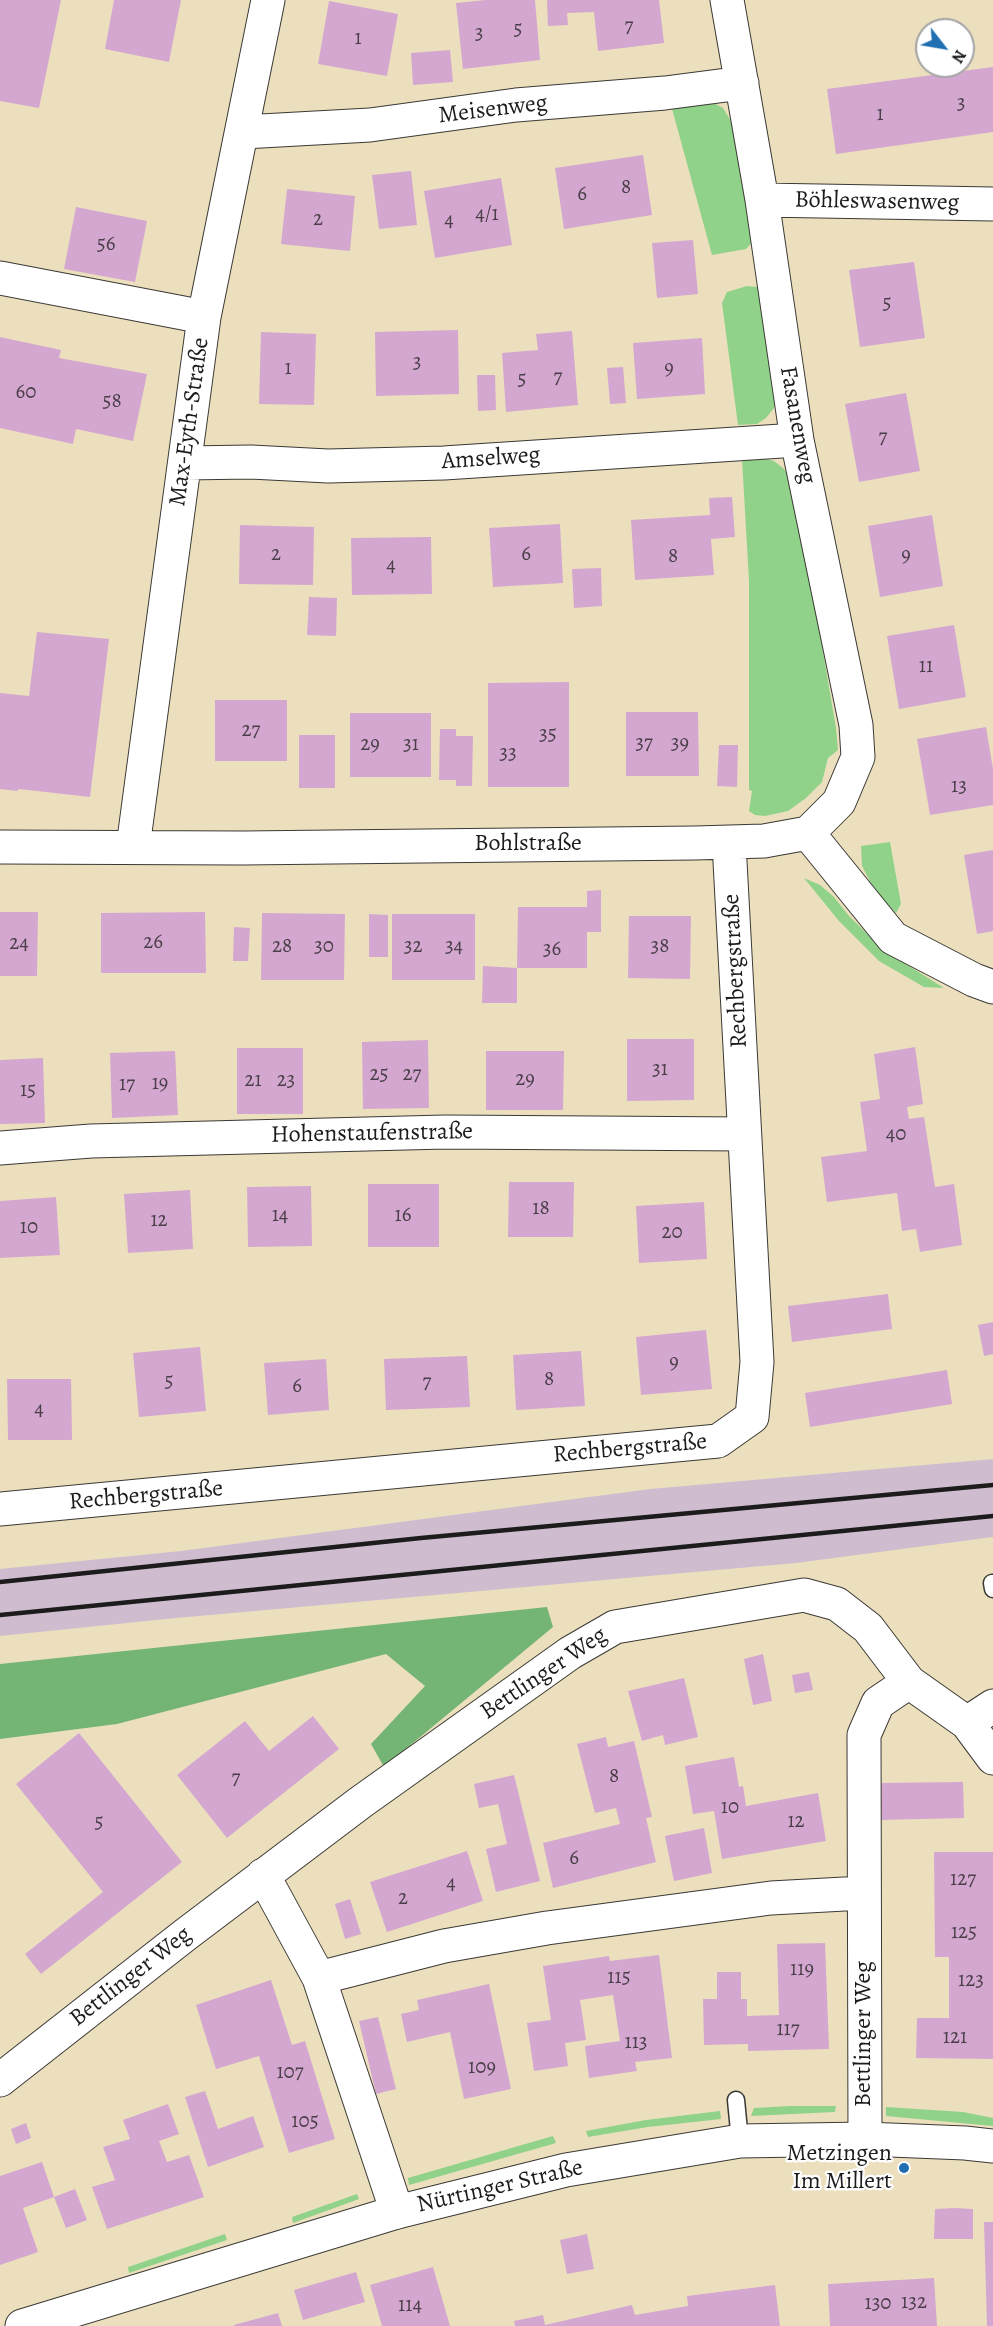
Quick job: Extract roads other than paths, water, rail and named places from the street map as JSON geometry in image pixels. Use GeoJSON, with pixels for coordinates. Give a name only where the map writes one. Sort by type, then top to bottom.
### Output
{"type":"FeatureCollection","features":[{"type":"Feature","properties":{"kind":"street","name":"Max-Eyth-Straße"},"geometry":{"type":"LineString","coordinates":[[133,847],[204,317],[268,0]]}},
{"type":"Feature","properties":{"kind":"street","name":"Fasanenweg"},"geometry":{"type":"LineString","coordinates":[[726,0],[762,200],[797,440],[856,725],[858,757],[839,802],[808,833]]}},
{"type":"Feature","properties":{"kind":"street","name":"Meisenweg"},"geometry":{"type":"LineString","coordinates":[[243,132],[370,125],[516,105],[665,93],[742,83]]}},
{"type":"Feature","properties":{"kind":"street","name":"Böhleswasenweg"},"geometry":{"type":"LineString","coordinates":[[762,200],[993,204]]}},
{"type":"Feature","properties":{"kind":"street"},"geometry":{"type":"LineString","coordinates":[[0,278],[204,317]]}},
{"type":"Feature","properties":{"kind":"street","name":"Amselweg"},"geometry":{"type":"LineString","coordinates":[[185,463],[251,462],[328,466],[444,464],[797,440]]}},
{"type":"Feature","properties":{"kind":"street"},"geometry":{"type":"LineString","coordinates":[[808,833],[893,938],[974,980],[993,987]]}},
{"type":"Feature","properties":{"kind":"street","name":"Bohlstraße"},"geometry":{"type":"LineString","coordinates":[[0,847],[729,843],[764,842],[808,833]]}},
{"type":"Feature","properties":{"kind":"street","name":"Rechbergstraße"},"geometry":{"type":"LineString","coordinates":[[0,1509],[718,1441],[752,1417],[757,1362],[729,843]]}},
{"type":"Feature","properties":{"kind":"street","name":"Hohenstaufenstraße"},"geometry":{"type":"LineString","coordinates":[[0,1148],[107,1141],[445,1132],[744,1134]]}},
{"type":"Feature","properties":{"kind":"street","name":"Bettlinger Weg"},"geometry":{"type":"LineString","coordinates":[[0,2080],[263,1875],[361,1802],[570,1653],[615,1627],[804,1595],[837,1604],[868,1628],[909,1682],[980,1715],[993,1758]]}},
{"type":"Feature","properties":{"kind":"street","name":"Bettlinger Weg"},"geometry":{"type":"LineString","coordinates":[[865,2139],[864,1735],[878,1703],[909,1682]]}},
{"type":"Feature","properties":{"kind":"street"},"geometry":{"type":"LineString","coordinates":[[263,1875],[319,1978],[397,2212]]}},
{"type":"Feature","properties":{"kind":"street"},"geometry":{"type":"LineString","coordinates":[[319,1978],[444,1946],[547,1928],[771,1898],[863,1893]]}},
{"type":"Feature","properties":{"kind":"street","name":"Nürtinger Straße"},"geometry":{"type":"LineString","coordinates":[[22,2326],[397,2212],[567,2170],[740,2141],[865,2139],[993,2146]]}},
{"type":"Feature","properties":{"kind":"lane"},"geometry":{"type":"LineString","coordinates":[[736,2100],[740,2141]]}},
{"type":"Feature","properties":{"kind":"railway"},"geometry":{"type":"LineString","coordinates":[[0,1582],[421,1538],[993,1485]]}},
{"type":"Feature","properties":{"kind":"railway"},"geometry":{"type":"LineString","coordinates":[[0,1615],[993,1516]]}},
{"type":"Feature","properties":{"kind":"place","name":"Metzingen Im Millert"},"geometry":{"type":"Point","coordinates":[904,2168]}}]}
